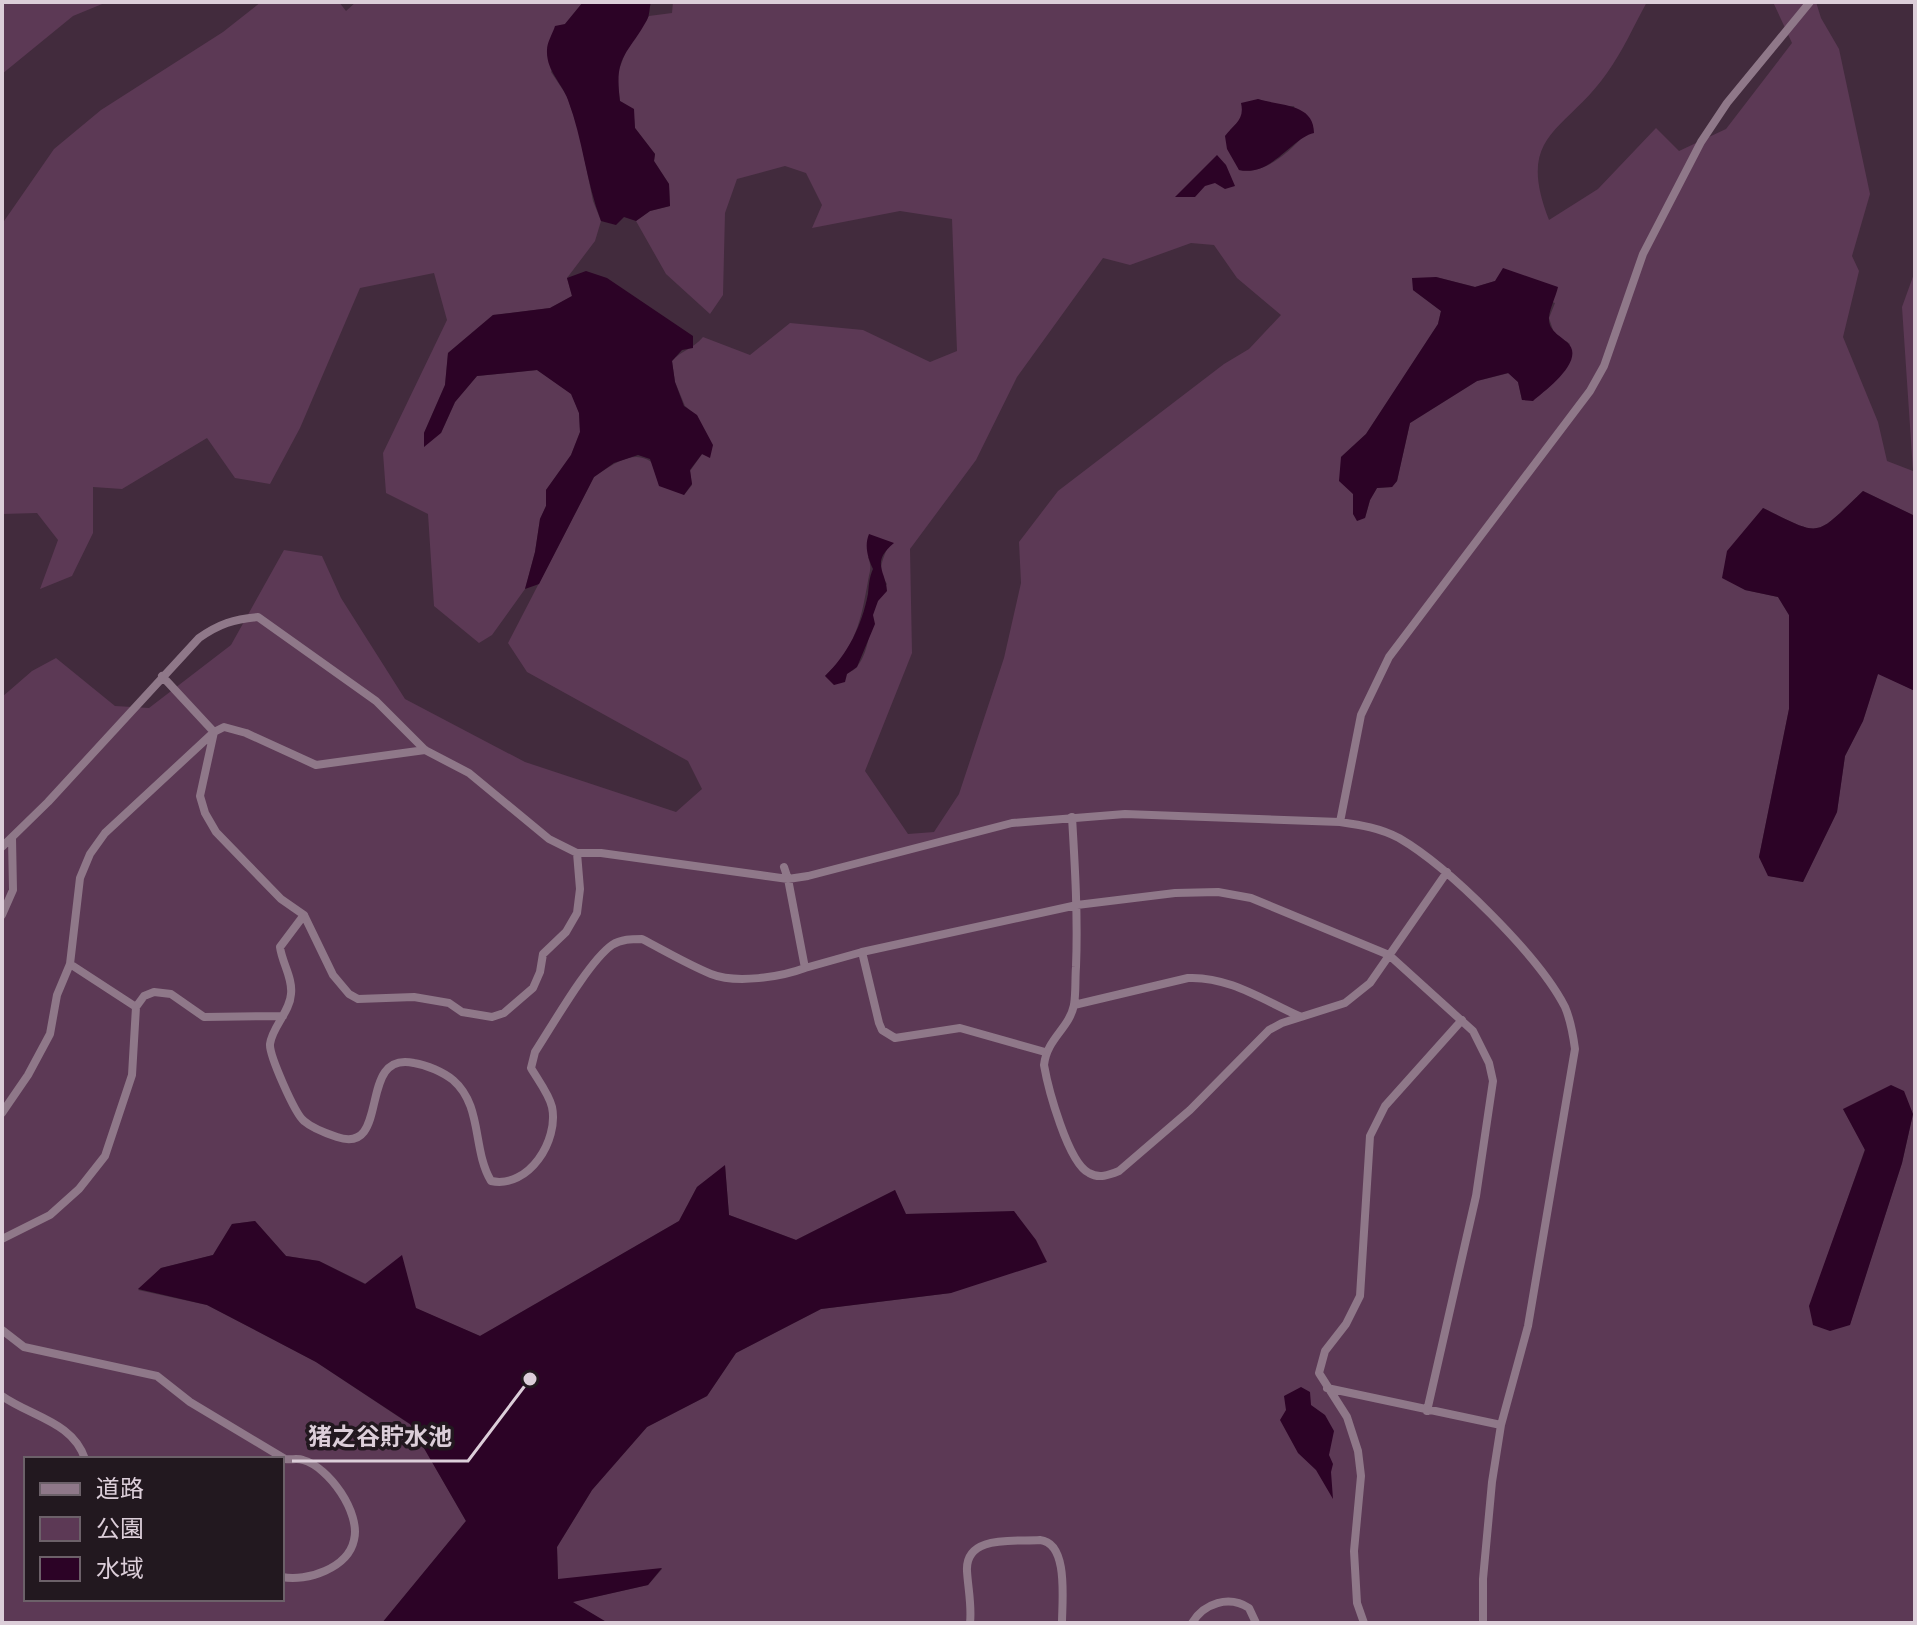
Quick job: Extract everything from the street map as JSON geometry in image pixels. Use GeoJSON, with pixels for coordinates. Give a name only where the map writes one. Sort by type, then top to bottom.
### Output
{"type":"FeatureCollection","features":[{"type":"Feature","properties":{"kind":"street"},"geometry":{"type":"LineString","coordinates":[[1340,822],[1361,715],[1389,657],[1590,391],[1604,366],[1643,254],[1701,142],[1727,103],[1810,2]]}},
{"type":"Feature","properties":{"kind":"street"},"geometry":{"type":"LineString","coordinates":[[2,847],[48,802],[199,638],[217,625],[235,619],[258,617],[376,701],[425,750],[469,773],[549,839],[577,853],[601,853],[788,879],[1012,823],[1125,814],[1340,822],[1373,826],[1399,839],[1447,872],[1535,964],[1564,1006],[1572,1027],[1575,1049],[1528,1326],[1501,1425],[1483,1579],[1483,1623]]}},
{"type":"Feature","properties":{"kind":"street"},"geometry":{"type":"LineString","coordinates":[[162,676],[214,732]]}},
{"type":"Feature","properties":{"kind":"street"},"geometry":{"type":"LineString","coordinates":[[2,1113],[28,1075],[50,1034],[57,995],[70,964],[80,878],[90,854],[105,833],[214,732],[224,727],[246,733],[316,765],[425,750]]}},
{"type":"Feature","properties":{"kind":"street"},"geometry":{"type":"LineString","coordinates":[[214,732],[200,796],[205,813],[216,832],[281,899],[304,915],[333,975],[349,994],[358,999],[414,997],[449,1003],[462,1012],[492,1017],[504,1013],[533,988],[543,954],[566,932],[577,913],[580,889],[577,853]]}},
{"type":"Feature","properties":{"kind":"street"},"geometry":{"type":"LineString","coordinates":[[1072,817],[1077,905],[1074,1005],[1069,1018],[1045,1052],[1044,1065],[1073,1155],[1086,1172],[1096,1176],[1119,1171],[1190,1110],[1269,1030],[1300,1017],[1332,1009],[1357,995],[1370,983],[1447,872]]}},
{"type":"Feature","properties":{"kind":"street"},"geometry":{"type":"LineString","coordinates":[[2,915],[13,890],[12,838]]}},
{"type":"Feature","properties":{"kind":"street"},"geometry":{"type":"LineString","coordinates":[[784,867],[805,968]]}},
{"type":"Feature","properties":{"kind":"street"},"geometry":{"type":"LineString","coordinates":[[304,915],[280,947],[291,995],[270,1043],[271,1056],[303,1120],[338,1138],[351,1139],[362,1135],[368,1130],[373,1100],[386,1070],[404,1061],[419,1064],[452,1080],[465,1094],[471,1105],[484,1170],[491,1181],[499,1183],[512,1181],[536,1165],[553,1117],[551,1103],[531,1068],[535,1052],[594,964],[612,945],[632,939],[642,939],[714,975],[748,978],[785,975],[862,952],[1077,905],[1175,893],[1218,892],[1251,898],[1389,955],[1462,1020],[1482,1045],[1493,1081],[1476,1196],[1427,1411]]}},
{"type":"Feature","properties":{"kind":"street"},"geometry":{"type":"LineString","coordinates":[[862,952],[879,1023],[889,1035],[895,1038],[960,1028],[1045,1052]]}},
{"type":"Feature","properties":{"kind":"street"},"geometry":{"type":"LineString","coordinates":[[70,964],[136,1007]]}},
{"type":"Feature","properties":{"kind":"street"},"geometry":{"type":"LineString","coordinates":[[1074,1005],[1204,977],[1221,980],[1300,1017]]}},
{"type":"Feature","properties":{"kind":"street"},"geometry":{"type":"LineString","coordinates":[[2,1239],[50,1215],[79,1189],[105,1156],[132,1075],[136,1007],[144,996],[164,992],[171,994],[204,1017],[283,1016]]}},
{"type":"Feature","properties":{"kind":"street"},"geometry":{"type":"LineString","coordinates":[[1364,1623],[1357,1603],[1354,1551],[1361,1476],[1358,1451],[1347,1417],[1319,1373],[1320,1361],[1354,1312],[1360,1296],[1370,1136],[1385,1106],[1462,1020]]}},
{"type":"Feature","properties":{"kind":"street"},"geometry":{"type":"LineString","coordinates":[[2,1330],[24,1347],[157,1376],[190,1402],[282,1457]]}},
{"type":"Feature","properties":{"kind":"street"},"geometry":{"type":"LineString","coordinates":[[1327,1388],[1501,1425]]}},
{"type":"Feature","properties":{"kind":"street"},"geometry":{"type":"LineString","coordinates":[[2,1396],[27,1412],[65,1429],[76,1438],[84,1457]]}},
{"type":"Feature","properties":{"kind":"street"},"geometry":{"type":"LineString","coordinates":[[284,1458],[301,1458],[329,1475],[349,1508],[355,1526],[354,1541],[338,1563],[327,1571],[292,1579],[284,1577]]}},
{"type":"Feature","properties":{"kind":"street"},"geometry":{"type":"LineString","coordinates":[[970,1623],[966,1566],[969,1555],[984,1544],[1040,1540],[1047,1541],[1057,1550],[1062,1623]]}},
{"type":"Feature","properties":{"kind":"street"},"geometry":{"type":"LineString","coordinates":[[1192,1623],[1206,1607],[1231,1601],[1249,1608],[1256,1623]]}},
{"type":"Feature","properties":{"kind":"green space"},"geometry":{"type":"Polygon","coordinates":[[[2,2],[107,2],[73,16],[2,74],[2,2]]]}},
{"type":"Feature","properties":{"kind":"green space"},"geometry":{"type":"Polygon","coordinates":[[[261,2],[339,2],[346,11],[356,2],[583,2],[565,24],[551,72],[567,96],[579,132],[593,201],[601,221],[595,241],[567,278],[572,296],[550,308],[493,315],[448,353],[445,385],[424,433],[441,433],[455,402],[477,376],[537,370],[572,394],[579,413],[580,432],[571,455],[546,490],[546,506],[540,519],[525,589],[492,635],[479,643],[434,606],[428,514],[386,493],[383,453],[447,320],[434,273],[360,288],[300,428],[270,484],[235,478],[207,438],[122,489],[93,487],[93,533],[72,576],[40,589],[58,540],[37,513],[2,514],[2,224],[54,149],[101,110],[223,32],[261,2]]]}},
{"type":"Feature","properties":{"kind":"green space"},"geometry":{"type":"Polygon","coordinates":[[[673,2],[1647,2],[1607,73],[1550,136],[1541,151],[1538,169],[1540,191],[1549,220],[1598,189],[1656,128],[1679,151],[1726,129],[1792,43],[1773,2],[1816,2],[1821,18],[1839,49],[1870,194],[1852,256],[1859,271],[1843,337],[1878,422],[1887,461],[1913,471],[1902,307],[1915,271],[1915,516],[1863,491],[1826,525],[1818,528],[1797,524],[1763,508],[1745,590],[1778,597],[1789,615],[1789,709],[1759,857],[1769,876],[1803,882],[1837,812],[1845,756],[1863,721],[1878,673],[1915,691],[1915,1623],[608,1623],[572,1602],[648,1585],[662,1569],[558,1580],[557,1547],[592,1490],[647,1427],[707,1396],[736,1353],[821,1309],[951,1293],[1014,1212],[905,1214],[895,1190],[796,1240],[729,1215],[725,1166],[697,1187],[679,1221],[480,1336],[319,1261],[286,1256],[255,1221],[232,1224],[213,1255],[161,1268],[138,1290],[207,1305],[316,1362],[411,1425],[466,1521],[382,1623],[2,1623],[2,697],[32,671],[56,658],[115,706],[149,708],[231,645],[284,550],[322,556],[341,598],[405,699],[525,762],[676,812],[702,789],[688,761],[527,672],[508,643],[594,477],[610,466],[635,457],[653,463],[684,495],[692,485],[690,471],[702,454],[710,457],[697,416],[685,406],[675,382],[672,361],[703,337],[750,355],[790,323],[863,330],[930,362],[957,351],[952,219],[900,211],[812,228],[822,205],[806,173],[785,166],[737,179],[725,213],[723,295],[710,314],[666,274],[636,221],[650,211],[670,206],[669,184],[654,161],[655,154],[635,128],[633,109],[620,101],[617,75],[626,51],[649,16],[672,13],[673,2]],[[1258,99],[1230,130],[1239,170],[1266,166],[1283,156],[1303,136],[1294,106],[1280,106],[1258,99]],[[1191,243],[1130,265],[1103,258],[1017,377],[976,460],[910,549],[912,653],[865,771],[908,834],[934,832],[959,794],[1004,658],[1021,583],[1019,542],[1058,491],[1224,364],[1249,349],[1281,315],[1237,278],[1214,245],[1191,243]],[[1436,277],[1413,290],[1441,311],[1438,324],[1366,434],[1341,457],[1353,494],[1353,514],[1365,518],[1377,488],[1392,487],[1397,481],[1410,423],[1477,381],[1509,373],[1518,382],[1522,400],[1570,344],[1554,333],[1549,318],[1555,303],[1495,281],[1475,287],[1436,277]],[[887,549],[868,557],[870,571],[856,632],[844,654],[825,676],[853,671],[864,656],[873,613],[887,584],[881,567],[887,549]],[[1843,1109],[1865,1149],[1810,1306],[1850,1324],[1902,1163],[1913,1114],[1843,1109]]]}},
{"type":"Feature","properties":{"kind":"water"},"geometry":{"type":"Polygon","coordinates":[[[583,2],[651,2],[649,16],[621,65],[620,101],[634,109],[635,128],[655,154],[654,161],[669,184],[670,206],[650,211],[636,221],[624,217],[616,225],[601,221],[573,115],[547,57],[555,26],[565,24],[583,2]]]}},
{"type":"Feature","properties":{"kind":"water"},"geometry":{"type":"Polygon","coordinates":[[[1258,99],[1302,111],[1312,123],[1314,133],[1261,168],[1239,170],[1227,149],[1225,136],[1240,118],[1241,103],[1258,99]]]}},
{"type":"Feature","properties":{"kind":"water"},"geometry":{"type":"Polygon","coordinates":[[[1217,155],[1226,165],[1235,186],[1225,189],[1215,183],[1205,186],[1195,197],[1175,197],[1217,155]]]}},
{"type":"Feature","properties":{"kind":"water"},"geometry":{"type":"Polygon","coordinates":[[[1503,268],[1558,287],[1549,322],[1572,349],[1568,366],[1533,401],[1522,400],[1518,382],[1508,373],[1477,381],[1410,423],[1397,481],[1392,487],[1377,488],[1365,518],[1357,521],[1353,514],[1353,494],[1339,481],[1341,457],[1366,434],[1438,324],[1441,311],[1413,290],[1412,278],[1436,277],[1475,287],[1495,281],[1503,268]]]}},
{"type":"Feature","properties":{"kind":"water"},"geometry":{"type":"Polygon","coordinates":[[[586,271],[607,278],[693,336],[693,348],[682,350],[672,361],[675,382],[684,406],[697,415],[713,445],[710,458],[702,454],[690,470],[692,484],[684,495],[659,486],[650,459],[638,455],[614,463],[594,477],[539,584],[525,589],[540,519],[546,506],[546,490],[571,455],[580,432],[579,413],[571,394],[537,370],[477,376],[455,402],[441,433],[424,447],[424,433],[445,385],[448,353],[493,315],[550,308],[572,296],[567,278],[586,271]]]}},
{"type":"Feature","properties":{"kind":"water"},"geometry":{"type":"Polygon","coordinates":[[[1863,491],[1915,516],[1915,691],[1878,674],[1863,721],[1845,756],[1837,812],[1803,882],[1768,876],[1759,857],[1789,709],[1789,615],[1778,597],[1745,590],[1722,578],[1727,551],[1763,508],[1797,524],[1818,528],[1826,525],[1863,491]]]}},
{"type":"Feature","properties":{"kind":"water"},"geometry":{"type":"Polygon","coordinates":[[[869,534],[894,543],[881,562],[887,591],[878,601],[873,615],[875,624],[857,667],[847,674],[845,682],[834,685],[825,676],[847,649],[858,628],[868,594],[873,569],[867,552],[869,534]]]}},
{"type":"Feature","properties":{"kind":"water"},"geometry":{"type":"Polygon","coordinates":[[[1891,1085],[1904,1091],[1913,1114],[1902,1163],[1850,1325],[1830,1331],[1813,1325],[1809,1306],[1865,1150],[1843,1109],[1891,1085]]]}},
{"type":"Feature","properties":{"kind":"water"},"geometry":{"type":"Polygon","coordinates":[[[725,1165],[729,1215],[796,1240],[895,1190],[906,1214],[1014,1211],[1036,1240],[1047,1262],[951,1293],[821,1309],[736,1353],[707,1396],[647,1427],[592,1490],[557,1547],[558,1579],[662,1568],[648,1585],[573,1602],[608,1623],[382,1623],[466,1521],[410,1424],[316,1362],[207,1305],[138,1289],[161,1268],[213,1255],[232,1224],[255,1221],[286,1256],[319,1261],[365,1284],[402,1255],[416,1308],[480,1336],[679,1221],[697,1187],[725,1165]]]}},
{"type":"Feature","properties":{"kind":"water"},"geometry":{"type":"Polygon","coordinates":[[[1301,1387],[1310,1392],[1311,1405],[1325,1415],[1334,1431],[1329,1455],[1333,1464],[1333,1499],[1316,1470],[1298,1453],[1280,1420],[1286,1410],[1284,1396],[1301,1387]]]}},
{"type":"Feature","properties":{"kind":"place","name":"猪之谷貯水池"},"geometry":{"type":"Point","coordinates":[530,1379]}}]}
